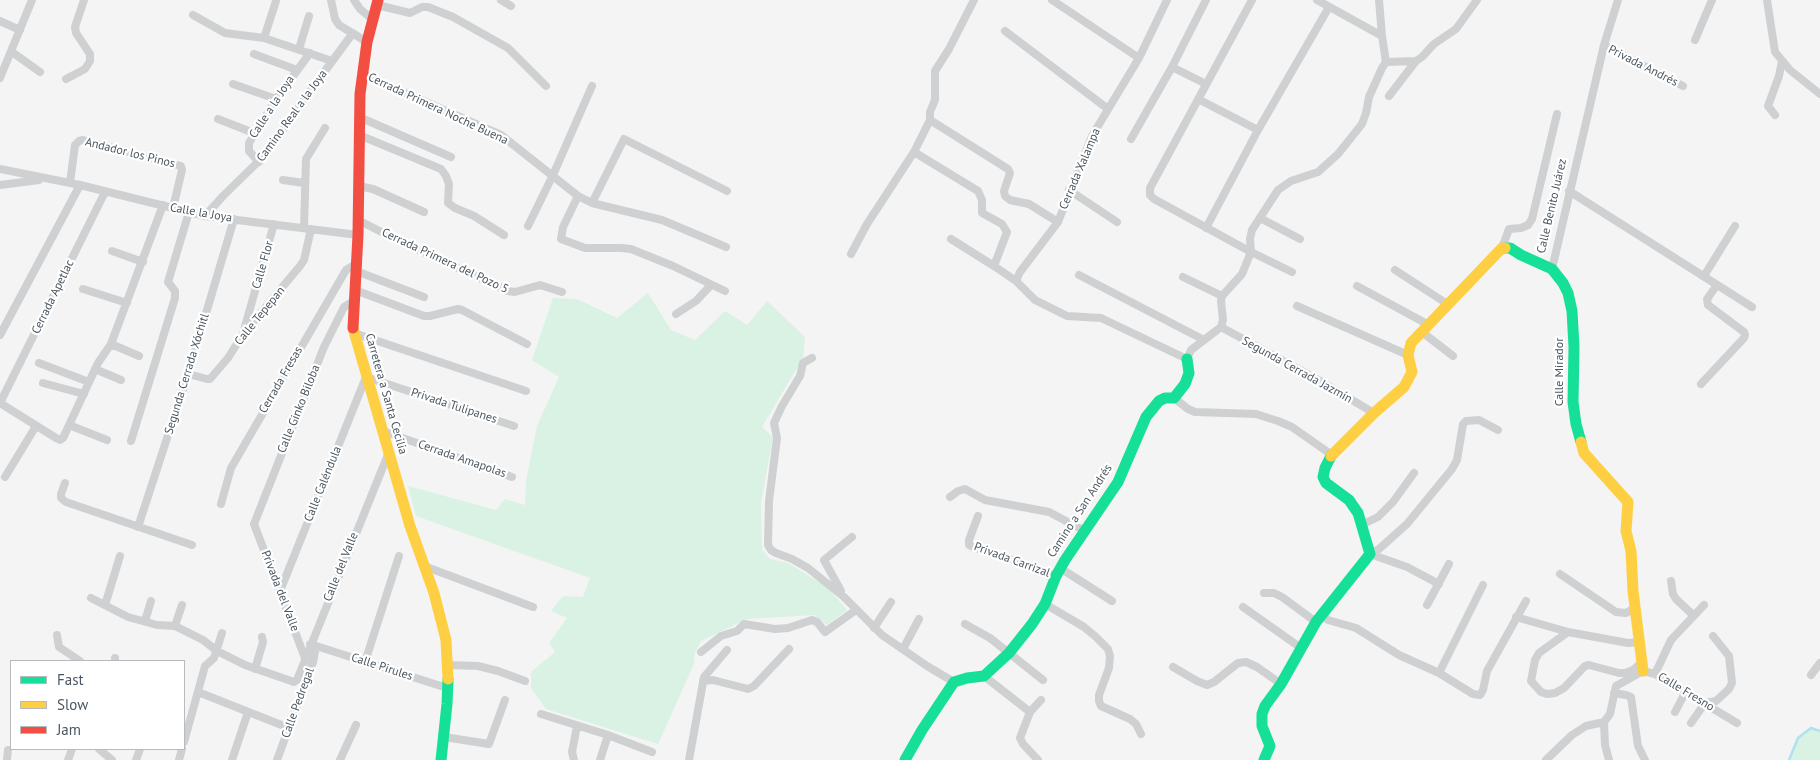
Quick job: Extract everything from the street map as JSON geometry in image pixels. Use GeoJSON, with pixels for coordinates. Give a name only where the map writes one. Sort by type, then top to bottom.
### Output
{"type":"FeatureCollection","features":[{"type":"Feature","properties":{"kind":"street"},"geometry":{"type":"LineString","coordinates":[[0,78],[32,0]]}},
{"type":"Feature","properties":{"kind":"street"},"geometry":{"type":"LineString","coordinates":[[66,79],[85,68],[90,61],[90,54],[76,33],[75,27],[84,0]]}},
{"type":"Feature","properties":{"kind":"street"},"geometry":{"type":"LineString","coordinates":[[332,0],[335,19],[339,25],[367,42]]}},
{"type":"Feature","properties":{"kind":"street"},"geometry":{"type":"LineString","coordinates":[[354,0],[360,9],[372,19]]}},
{"type":"Feature","properties":{"kind":"street"},"geometry":{"type":"LineString","coordinates":[[501,0],[511,6]]}},
{"type":"Feature","properties":{"kind":"street"},"geometry":{"type":"LineString","coordinates":[[851,254],[867,224],[914,152],[930,120],[930,112],[935,100],[935,71],[950,49],[974,0]]}},
{"type":"Feature","properties":{"kind":"street"},"geometry":{"type":"LineString","coordinates":[[1052,0],[1139,58]]}},
{"type":"Feature","properties":{"kind":"street","name":"Cerrada Xalampa"},"geometry":{"type":"LineString","coordinates":[[1016,281],[1020,272],[1058,222],[1069,190],[1092,136],[1139,58],[1166,0]]}},
{"type":"Feature","properties":{"kind":"street"},"geometry":{"type":"LineString","coordinates":[[1131,139],[1172,67],[1206,0]]}},
{"type":"Feature","properties":{"kind":"street"},"geometry":{"type":"LineString","coordinates":[[1252,0],[1150,188],[1150,195],[1206,228],[1292,272]]}},
{"type":"Feature","properties":{"kind":"street"},"geometry":{"type":"LineString","coordinates":[[1317,0],[1382,36]]}},
{"type":"Feature","properties":{"kind":"street"},"geometry":{"type":"LineString","coordinates":[[1332,455],[1292,427],[1278,421],[1256,414],[1195,412],[1174,398],[1187,380],[1189,373],[1187,359],[1191,350],[1221,327],[1222,296],[1242,274],[1251,252],[1251,234],[1260,218],[1283,186],[1291,181],[1318,172],[1338,154],[1362,124],[1369,97],[1386,62],[1379,0]]}},
{"type":"Feature","properties":{"kind":"street"},"geometry":{"type":"LineString","coordinates":[[1389,96],[1416,61],[1434,44],[1456,29],[1477,0]]}},
{"type":"Feature","properties":{"kind":"street","name":"Calle Benito Juárez"},"geometry":{"type":"LineString","coordinates":[[1502,248],[1510,248],[1552,270],[1604,45],[1618,0]]}},
{"type":"Feature","properties":{"kind":"street"},"geometry":{"type":"LineString","coordinates":[[1695,40],[1712,0]]}},
{"type":"Feature","properties":{"kind":"street"},"geometry":{"type":"LineString","coordinates":[[1767,0],[1775,52],[1810,88],[1820,94]]}},
{"type":"Feature","properties":{"kind":"street"},"geometry":{"type":"LineString","coordinates":[[264,38],[276,1]]}},
{"type":"Feature","properties":{"kind":"street"},"geometry":{"type":"LineString","coordinates":[[378,2],[410,13],[422,7],[428,7],[453,17],[508,48],[546,86]]}},
{"type":"Feature","properties":{"kind":"street","name":"Carretera a Santa Cecilia"},"geometry":{"type":"LineString","coordinates":[[378,2],[372,19],[362,74],[359,117],[358,235],[352,324],[366,377],[434,593],[446,640],[448,665],[441,760]]}},
{"type":"Feature","properties":{"kind":"street"},"geometry":{"type":"LineString","coordinates":[[1206,228],[1258,130],[1329,7]]}},
{"type":"Feature","properties":{"kind":"street"},"geometry":{"type":"LineString","coordinates":[[193,15],[225,33],[264,38],[332,61]]}},
{"type":"Feature","properties":{"kind":"street"},"geometry":{"type":"LineString","coordinates":[[299,49],[309,16]]}},
{"type":"Feature","properties":{"kind":"street"},"geometry":{"type":"LineString","coordinates":[[0,21],[20,30]]}},
{"type":"Feature","properties":{"kind":"street"},"geometry":{"type":"LineString","coordinates":[[1005,32],[1108,109]]}},
{"type":"Feature","properties":{"kind":"street","name":"Camino Real a la Joya"},"geometry":{"type":"LineString","coordinates":[[205,216],[259,162],[354,33]]}},
{"type":"Feature","properties":{"kind":"street","name":"Privada Andrés"},"geometry":{"type":"LineString","coordinates":[[1604,45],[1683,86]]}},
{"type":"Feature","properties":{"kind":"street"},"geometry":{"type":"LineString","coordinates":[[12,52],[40,72]]}},
{"type":"Feature","properties":{"kind":"street","name":"Calle a la Joya"},"geometry":{"type":"LineString","coordinates":[[259,162],[249,151],[248,147],[254,133],[310,53]]}},
{"type":"Feature","properties":{"kind":"street"},"geometry":{"type":"LineString","coordinates":[[254,54],[297,70]]}},
{"type":"Feature","properties":{"kind":"street"},"geometry":{"type":"LineString","coordinates":[[1386,62],[1416,61]]}},
{"type":"Feature","properties":{"kind":"street"},"geometry":{"type":"LineString","coordinates":[[1775,115],[1768,106],[1779,76],[1782,61]]}},
{"type":"Feature","properties":{"kind":"street"},"geometry":{"type":"LineString","coordinates":[[1172,67],[1206,84]]}},
{"type":"Feature","properties":{"kind":"street","name":"Cerrada Primera Noche Buena"},"geometry":{"type":"LineString","coordinates":[[362,74],[501,135],[578,196],[592,203],[662,220],[726,247]]}},
{"type":"Feature","properties":{"kind":"street"},"geometry":{"type":"LineString","coordinates":[[233,84],[276,99]]}},
{"type":"Feature","properties":{"kind":"street"},"geometry":{"type":"LineString","coordinates":[[528,226],[553,175],[592,86]]}},
{"type":"Feature","properties":{"kind":"street"},"geometry":{"type":"LineString","coordinates":[[1198,99],[1258,130]]}},
{"type":"Feature","properties":{"kind":"street"},"geometry":{"type":"LineString","coordinates":[[1370,554],[1358,513],[1349,500],[1326,483],[1323,477],[1325,468],[1332,455],[1395,396],[1410,378],[1412,367],[1408,355],[1411,343],[1502,248],[1509,229],[1521,228],[1532,219],[1557,114]]}},
{"type":"Feature","properties":{"kind":"street"},"geometry":{"type":"LineString","coordinates":[[359,117],[451,157]]}},
{"type":"Feature","properties":{"kind":"street"},"geometry":{"type":"LineString","coordinates":[[218,119],[254,133]]}},
{"type":"Feature","properties":{"kind":"street"},"geometry":{"type":"LineString","coordinates":[[930,120],[1008,169],[1010,174],[1004,191],[1005,196],[1010,200],[1029,204],[1058,222]]}},
{"type":"Feature","properties":{"kind":"street","name":"Calle Tepepan"},"geometry":{"type":"LineString","coordinates":[[188,374],[210,379],[228,358],[243,334],[304,260],[308,228],[304,183],[306,159],[326,128]]}},
{"type":"Feature","properties":{"kind":"street"},"geometry":{"type":"LineString","coordinates":[[359,134],[440,169],[446,176],[449,184],[448,203],[474,216],[504,235]]}},
{"type":"Feature","properties":{"kind":"street"},"geometry":{"type":"LineString","coordinates":[[592,203],[624,139],[727,191]]}},
{"type":"Feature","properties":{"kind":"street","name":"Andador los Pinos"},"geometry":{"type":"LineString","coordinates":[[70,183],[75,145],[78,141],[93,142],[181,166],[182,170],[173,208]]}},
{"type":"Feature","properties":{"kind":"street"},"geometry":{"type":"LineString","coordinates":[[914,152],[978,191],[981,195],[982,213],[1005,227],[1007,232],[1005,240],[994,266]]}},
{"type":"Feature","properties":{"kind":"street"},"geometry":{"type":"LineString","coordinates":[[0,169],[46,179]]}},
{"type":"Feature","properties":{"kind":"street"},"geometry":{"type":"LineString","coordinates":[[1,187],[46,179]]}},
{"type":"Feature","properties":{"kind":"street","name":"Calle la Joya"},"geometry":{"type":"LineString","coordinates":[[46,179],[80,185],[205,216],[358,235]]}},
{"type":"Feature","properties":{"kind":"street"},"geometry":{"type":"LineString","coordinates":[[283,180],[304,183]]}},
{"type":"Feature","properties":{"kind":"street"},"geometry":{"type":"LineString","coordinates":[[0,335],[80,185]]}},
{"type":"Feature","properties":{"kind":"street"},"geometry":{"type":"LineString","coordinates":[[358,186],[373,189],[424,212]]}},
{"type":"Feature","properties":{"kind":"street"},"geometry":{"type":"LineString","coordinates":[[1069,190],[1117,222]]}},
{"type":"Feature","properties":{"kind":"street"},"geometry":{"type":"LineString","coordinates":[[1569,191],[1752,307]]}},
{"type":"Feature","properties":{"kind":"street","name":"Cerrada Apetlac"},"geometry":{"type":"LineString","coordinates":[[0,403],[105,192]]}},
{"type":"Feature","properties":{"kind":"street"},"geometry":{"type":"LineString","coordinates":[[578,196],[563,227],[561,239],[585,248],[631,249],[673,266],[725,291]]}},
{"type":"Feature","properties":{"kind":"street"},"geometry":{"type":"LineString","coordinates":[[0,403],[60,440],[84,394],[94,369],[111,344],[163,206]]}},
{"type":"Feature","properties":{"kind":"street"},"geometry":{"type":"LineString","coordinates":[[131,441],[175,298],[175,291],[168,282],[189,212]]}},
{"type":"Feature","properties":{"kind":"street"},"geometry":{"type":"LineString","coordinates":[[1260,218],[1300,239]]}},
{"type":"Feature","properties":{"kind":"street","name":"Segunda Cerrada Xóchitl"},"geometry":{"type":"LineString","coordinates":[[138,527],[188,374],[234,219]]}},
{"type":"Feature","properties":{"kind":"street","name":"Cerrada Primera del Pozo 5"},"geometry":{"type":"LineString","coordinates":[[358,220],[403,243],[508,291],[515,292],[540,285],[562,292]]}},
{"type":"Feature","properties":{"kind":"street","name":"Calle Flor"},"geometry":{"type":"LineString","coordinates":[[243,334],[274,224]]}},
{"type":"Feature","properties":{"kind":"street"},"geometry":{"type":"LineString","coordinates":[[1704,276],[1735,226]]}},
{"type":"Feature","properties":{"kind":"street"},"geometry":{"type":"LineString","coordinates":[[951,239],[1016,281],[1035,300],[1067,316],[1101,318],[1187,359]]}},
{"type":"Feature","properties":{"kind":"street"},"geometry":{"type":"LineString","coordinates":[[112,251],[143,262]]}},
{"type":"Feature","properties":{"kind":"street"},"geometry":{"type":"LineString","coordinates":[[356,268],[424,297]]}},
{"type":"Feature","properties":{"kind":"street","name":"Cerrada Fresas"},"geometry":{"type":"LineString","coordinates":[[221,504],[230,468],[346,270],[356,268]]}},
{"type":"Feature","properties":{"kind":"street"},"geometry":{"type":"LineString","coordinates":[[1395,270],[1449,305]]}},
{"type":"Feature","properties":{"kind":"street","name":"Calle Mirador"},"geometry":{"type":"LineString","coordinates":[[1552,270],[1564,283],[1571,302],[1574,347],[1573,402],[1576,424],[1584,453],[1628,502],[1626,531],[1631,551],[1635,608],[1643,666]]}},
{"type":"Feature","properties":{"kind":"street"},"geometry":{"type":"LineString","coordinates":[[1079,275],[1204,340]]}},
{"type":"Feature","properties":{"kind":"street"},"geometry":{"type":"LineString","coordinates":[[1183,277],[1222,296]]}},
{"type":"Feature","properties":{"kind":"street"},"geometry":{"type":"LineString","coordinates":[[676,314],[696,301],[711,285]]}},
{"type":"Feature","properties":{"kind":"street"},"geometry":{"type":"LineString","coordinates":[[1701,384],[1745,335],[1744,332],[1708,305],[1708,299],[1717,285]]}},
{"type":"Feature","properties":{"kind":"street"},"geometry":{"type":"LineString","coordinates":[[1357,286],[1425,329],[1453,356]]}},
{"type":"Feature","properties":{"kind":"street"},"geometry":{"type":"LineString","coordinates":[[83,289],[127,303]]}},
{"type":"Feature","properties":{"kind":"street"},"geometry":{"type":"LineString","coordinates":[[355,295],[424,316],[458,308],[527,344]]}},
{"type":"Feature","properties":{"kind":"street","name":"Calle Ginko Biloba"},"geometry":{"type":"LineString","coordinates":[[254,524],[324,346],[344,307],[355,295]]}},
{"type":"Feature","properties":{"kind":"street"},"geometry":{"type":"LineString","coordinates":[[1297,306],[1408,355]]}},
{"type":"Feature","properties":{"kind":"street","name":"Segunda Cerrada Jazmín"},"geometry":{"type":"LineString","coordinates":[[1221,327],[1320,381],[1374,414]]}},
{"type":"Feature","properties":{"kind":"street"},"geometry":{"type":"LineString","coordinates":[[354,333],[526,390]]}},
{"type":"Feature","properties":{"kind":"street"},"geometry":{"type":"LineString","coordinates":[[111,344],[139,356]]}},
{"type":"Feature","properties":{"kind":"street"},"geometry":{"type":"LineString","coordinates":[[812,358],[803,363],[800,376],[774,423],[777,438],[769,501],[767,539],[771,550],[808,568],[844,597],[874,628],[890,641],[954,682]]}},
{"type":"Feature","properties":{"kind":"street"},"geometry":{"type":"LineString","coordinates":[[39,363],[89,382]]}},
{"type":"Feature","properties":{"kind":"street"},"geometry":{"type":"LineString","coordinates":[[94,369],[122,380]]}},
{"type":"Feature","properties":{"kind":"street","name":"Privada Tulipanes"},"geometry":{"type":"LineString","coordinates":[[366,377],[514,426]]}},
{"type":"Feature","properties":{"kind":"street","name":"Calle Caléndula"},"geometry":{"type":"LineString","coordinates":[[280,591],[366,377]]}},
{"type":"Feature","properties":{"kind":"street"},"geometry":{"type":"LineString","coordinates":[[43,383],[84,394]]}},
{"type":"Feature","properties":{"kind":"street","name":"Camino a San Andrés"},"geometry":{"type":"LineString","coordinates":[[984,676],[1009,654],[1045,604],[1058,572],[1083,530],[1118,482],[1150,410],[1165,398],[1174,398]]}},
{"type":"Feature","properties":{"kind":"street"},"geometry":{"type":"LineString","coordinates":[[1264,760],[1270,746],[1262,726],[1262,714],[1268,700],[1281,684],[1319,618],[1370,554],[1379,549],[1407,524],[1452,469],[1457,460],[1463,424],[1480,420],[1498,430]]}},
{"type":"Feature","properties":{"kind":"street"},"geometry":{"type":"LineString","coordinates":[[69,425],[107,440]]}},
{"type":"Feature","properties":{"kind":"street"},"geometry":{"type":"LineString","coordinates":[[5,477],[36,426]]}},
{"type":"Feature","properties":{"kind":"street","name":"Cerrada Amapolas"},"geometry":{"type":"LineString","coordinates":[[383,432],[512,477]]}},
{"type":"Feature","properties":{"kind":"street","name":"Calle del Valle"},"geometry":{"type":"LineString","coordinates":[[255,669],[294,682],[297,680],[305,658],[313,645],[389,452]]}},
{"type":"Feature","properties":{"kind":"street"},"geometry":{"type":"LineString","coordinates":[[1362,525],[1378,517],[1393,502],[1414,473]]}},
{"type":"Feature","properties":{"kind":"street"},"geometry":{"type":"LineString","coordinates":[[65,483],[61,498],[66,502],[192,545]]}},
{"type":"Feature","properties":{"kind":"street"},"geometry":{"type":"LineString","coordinates":[[950,497],[964,489],[985,500],[1049,512],[1083,530]]}},
{"type":"Feature","properties":{"kind":"street","name":"Privada Carrizal"},"geometry":{"type":"LineString","coordinates":[[978,516],[969,545],[1012,560],[1058,572]]}},
{"type":"Feature","properties":{"kind":"street","name":"Privada del Valle"},"geometry":{"type":"LineString","coordinates":[[254,524],[305,658]]}},
{"type":"Feature","properties":{"kind":"street"},"geometry":{"type":"LineString","coordinates":[[844,597],[824,560],[852,537]]}},
{"type":"Feature","properties":{"kind":"street"},"geometry":{"type":"LineString","coordinates":[[1370,554],[1408,567],[1439,584]]}},
{"type":"Feature","properties":{"kind":"street"},"geometry":{"type":"LineString","coordinates":[[105,605],[120,556]]}},
{"type":"Feature","properties":{"kind":"street"},"geometry":{"type":"LineString","coordinates":[[365,662],[399,556]]}},
{"type":"Feature","properties":{"kind":"street"},"geometry":{"type":"LineString","coordinates":[[1427,605],[1449,564]]}},
{"type":"Feature","properties":{"kind":"street"},"geometry":{"type":"LineString","coordinates":[[424,566],[533,607]]}},
{"type":"Feature","properties":{"kind":"street"},"geometry":{"type":"LineString","coordinates":[[1058,572],[1112,601]]}},
{"type":"Feature","properties":{"kind":"street"},"geometry":{"type":"LineString","coordinates":[[1560,574],[1616,612],[1626,614],[1635,608]]}},
{"type":"Feature","properties":{"kind":"street"},"geometry":{"type":"LineString","coordinates":[[1671,582],[1676,599],[1693,615]]}},
{"type":"Feature","properties":{"kind":"street"},"geometry":{"type":"LineString","coordinates":[[1439,673],[1483,585]]}},
{"type":"Feature","properties":{"kind":"street"},"geometry":{"type":"LineString","coordinates":[[1264,593],[1274,593],[1319,618],[1356,628],[1399,655],[1439,673],[1473,694],[1480,695],[1487,671],[1526,601]]}},
{"type":"Feature","properties":{"kind":"street"},"geometry":{"type":"LineString","coordinates":[[91,598],[128,617],[157,625],[175,626],[203,640],[217,652],[255,669],[263,642],[262,637]]}},
{"type":"Feature","properties":{"kind":"street"},"geometry":{"type":"LineString","coordinates":[[145,621],[151,601]]}},
{"type":"Feature","properties":{"kind":"street"},"geometry":{"type":"LineString","coordinates":[[874,628],[891,602]]}},
{"type":"Feature","properties":{"kind":"street"},"geometry":{"type":"LineString","coordinates":[[1045,604],[1084,627],[1108,649],[1110,656],[1109,668],[1099,695],[1099,701],[1101,706],[1130,719],[1136,724],[1141,734]]}},
{"type":"Feature","properties":{"kind":"street"},"geometry":{"type":"LineString","coordinates":[[175,626],[182,605]]}},
{"type":"Feature","properties":{"kind":"street"},"geometry":{"type":"LineString","coordinates":[[1655,674],[1671,640],[1704,605]]}},
{"type":"Feature","properties":{"kind":"street"},"geometry":{"type":"LineString","coordinates":[[1243,607],[1300,648]]}},
{"type":"Feature","properties":{"kind":"street"},"geometry":{"type":"LineString","coordinates":[[701,652],[721,636],[737,631],[744,624],[775,629],[788,628],[812,620],[817,622],[825,632],[856,610]]}},
{"type":"Feature","properties":{"kind":"street"},"geometry":{"type":"LineString","coordinates":[[1516,617],[1568,632],[1628,643],[1640,642]]}},
{"type":"Feature","properties":{"kind":"street"},"geometry":{"type":"LineString","coordinates":[[904,649],[919,620]]}},
{"type":"Feature","properties":{"kind":"street"},"geometry":{"type":"LineString","coordinates":[[965,624],[990,638],[1043,680]]}},
{"type":"Feature","properties":{"kind":"street"},"geometry":{"type":"LineString","coordinates":[[1568,632],[1539,653],[1535,660],[1531,681],[1542,692],[1547,694],[1560,690],[1585,666],[1590,665],[1619,674],[1643,666]]}},
{"type":"Feature","properties":{"kind":"street"},"geometry":{"type":"LineString","coordinates":[[185,738],[205,666],[214,658],[222,633]]}},
{"type":"Feature","properties":{"kind":"street"},"geometry":{"type":"LineString","coordinates":[[57,635],[59,647],[78,660]]}},
{"type":"Feature","properties":{"kind":"street"},"geometry":{"type":"LineString","coordinates":[[1691,723],[1705,703],[1716,701],[1729,689],[1732,683],[1730,656],[1714,636]]}},
{"type":"Feature","properties":{"kind":"street","name":"Calle Pirules"},"geometry":{"type":"LineString","coordinates":[[313,645],[447,688]]}},
{"type":"Feature","properties":{"kind":"street","name":"Calle Pedregal"},"geometry":{"type":"LineString","coordinates":[[277,760],[313,662],[313,645]]}},
{"type":"Feature","properties":{"kind":"street"},"geometry":{"type":"LineString","coordinates":[[704,681],[713,680],[748,690],[789,649]]}},
{"type":"Feature","properties":{"kind":"street"},"geometry":{"type":"LineString","coordinates":[[689,760],[704,677],[728,650]]}},
{"type":"Feature","properties":{"kind":"street"},"geometry":{"type":"LineString","coordinates":[[1173,667],[1207,685],[1214,682],[1238,663],[1246,662],[1257,667],[1281,684]]}},
{"type":"Feature","properties":{"kind":"street"},"geometry":{"type":"LineString","coordinates":[[1811,675],[1820,663]]}},
{"type":"Feature","properties":{"kind":"street"},"geometry":{"type":"LineString","coordinates":[[448,665],[478,666],[525,681]]}},
{"type":"Feature","properties":{"kind":"street","name":"Calle Fresno"},"geometry":{"type":"LineString","coordinates":[[1614,693],[1616,686],[1643,666],[1737,723]]}},
{"type":"Feature","properties":{"kind":"street"},"geometry":{"type":"LineString","coordinates":[[907,759],[922,730],[954,682],[984,676],[1030,712]]}},
{"type":"Feature","properties":{"kind":"street"},"geometry":{"type":"LineString","coordinates":[[1675,712],[1686,691]]}},
{"type":"Feature","properties":{"kind":"street"},"geometry":{"type":"LineString","coordinates":[[198,692],[289,728]]}},
{"type":"Feature","properties":{"kind":"street"},"geometry":{"type":"LineString","coordinates":[[1609,760],[1605,745],[1604,722],[1610,714],[1614,693],[1626,694],[1631,697],[1638,746],[1645,760]]}},
{"type":"Feature","properties":{"kind":"street"},"geometry":{"type":"LineString","coordinates":[[444,737],[490,744],[505,700]]}},
{"type":"Feature","properties":{"kind":"street"},"geometry":{"type":"LineString","coordinates":[[1038,760],[1020,738],[1030,712],[1041,700]]}},
{"type":"Feature","properties":{"kind":"street"},"geometry":{"type":"LineString","coordinates":[[232,760],[248,712]]}},
{"type":"Feature","properties":{"kind":"street"},"geometry":{"type":"LineString","coordinates":[[541,714],[608,735],[652,752]]}},
{"type":"Feature","properties":{"kind":"street"},"geometry":{"type":"LineString","coordinates":[[1546,760],[1572,735],[1586,726],[1604,722]]}},
{"type":"Feature","properties":{"kind":"street"},"geometry":{"type":"LineString","coordinates":[[340,760],[356,725]]}},
{"type":"Feature","properties":{"kind":"street"},"geometry":{"type":"LineString","coordinates":[[574,760],[572,752],[577,726]]}},
{"type":"Feature","properties":{"kind":"street"},"geometry":{"type":"LineString","coordinates":[[600,760],[608,735]]}},
{"type":"Feature","properties":{"kind":"street"},"geometry":{"type":"LineString","coordinates":[[7,760],[8,750]]}},
{"type":"Feature","properties":{"kind":"street"},"geometry":{"type":"LineString","coordinates":[[100,750],[112,760]]}},
{"type":"Feature","properties":{"kind":"green space"},"geometry":{"type":"Polygon","coordinates":[[[648,293],[671,330],[695,340],[725,311],[747,325],[767,301],[805,337],[803,358],[762,427],[773,437],[761,503],[762,550],[770,559],[788,563],[827,587],[847,610],[827,625],[814,615],[747,619],[701,641],[695,653],[694,664],[658,744],[546,709],[531,688],[531,672],[555,652],[549,643],[567,618],[551,611],[563,596],[583,597],[590,578],[416,516],[408,486],[496,510],[505,499],[525,505],[526,481],[537,426],[559,377],[532,360],[553,298],[577,299],[617,318],[648,293]]]}},
{"type":"Feature","properties":{"kind":"green space"},"geometry":{"type":"Polygon","coordinates":[[[1811,728],[1820,731],[1820,760],[1789,760],[1798,738],[1811,728]]]}},
{"type":"Feature","properties":{"kind":"waterway"},"geometry":{"type":"LineString","coordinates":[[1789,760],[1798,738],[1811,728],[1820,731]]}},
{"type":"Feature","properties":{"kind":"traffic: fast"},"geometry":{"type":"LineString","coordinates":[[1505,248],[1510,248],[1552,269],[1568,293],[1572,311],[1574,347],[1573,402],[1581,442]]}},
{"type":"Feature","properties":{"kind":"traffic: fast"},"geometry":{"type":"LineString","coordinates":[[905,760],[922,730],[954,682],[984,676],[1009,653],[1032,624],[1045,604],[1056,576],[1065,560],[1118,482],[1146,417],[1159,401],[1165,398],[1174,398],[1185,384],[1189,373],[1187,359]]}},
{"type":"Feature","properties":{"kind":"traffic: fast"},"geometry":{"type":"LineString","coordinates":[[1264,760],[1270,746],[1262,726],[1262,714],[1265,706],[1281,684],[1316,622],[1370,554],[1358,513],[1349,500],[1326,483],[1323,477],[1331,456]]}},
{"type":"Feature","properties":{"kind":"traffic: fast"},"geometry":{"type":"LineString","coordinates":[[441,760],[448,679]]}},
{"type":"Feature","properties":{"kind":"traffic: slow"},"geometry":{"type":"LineString","coordinates":[[1331,456],[1374,413],[1404,387],[1412,372],[1408,355],[1411,343],[1502,248],[1505,248]]}},
{"type":"Feature","properties":{"kind":"traffic: slow"},"geometry":{"type":"LineString","coordinates":[[353,328],[410,526],[434,593],[446,640],[448,679]]}},
{"type":"Feature","properties":{"kind":"traffic: slow"},"geometry":{"type":"LineString","coordinates":[[1581,442],[1584,453],[1628,502],[1626,531],[1631,551],[1633,591],[1643,671]]}},
{"type":"Feature","properties":{"kind":"traffic: jam"},"geometry":{"type":"LineString","coordinates":[[353,328],[358,235],[360,94],[367,42],[378,0]]}}]}
